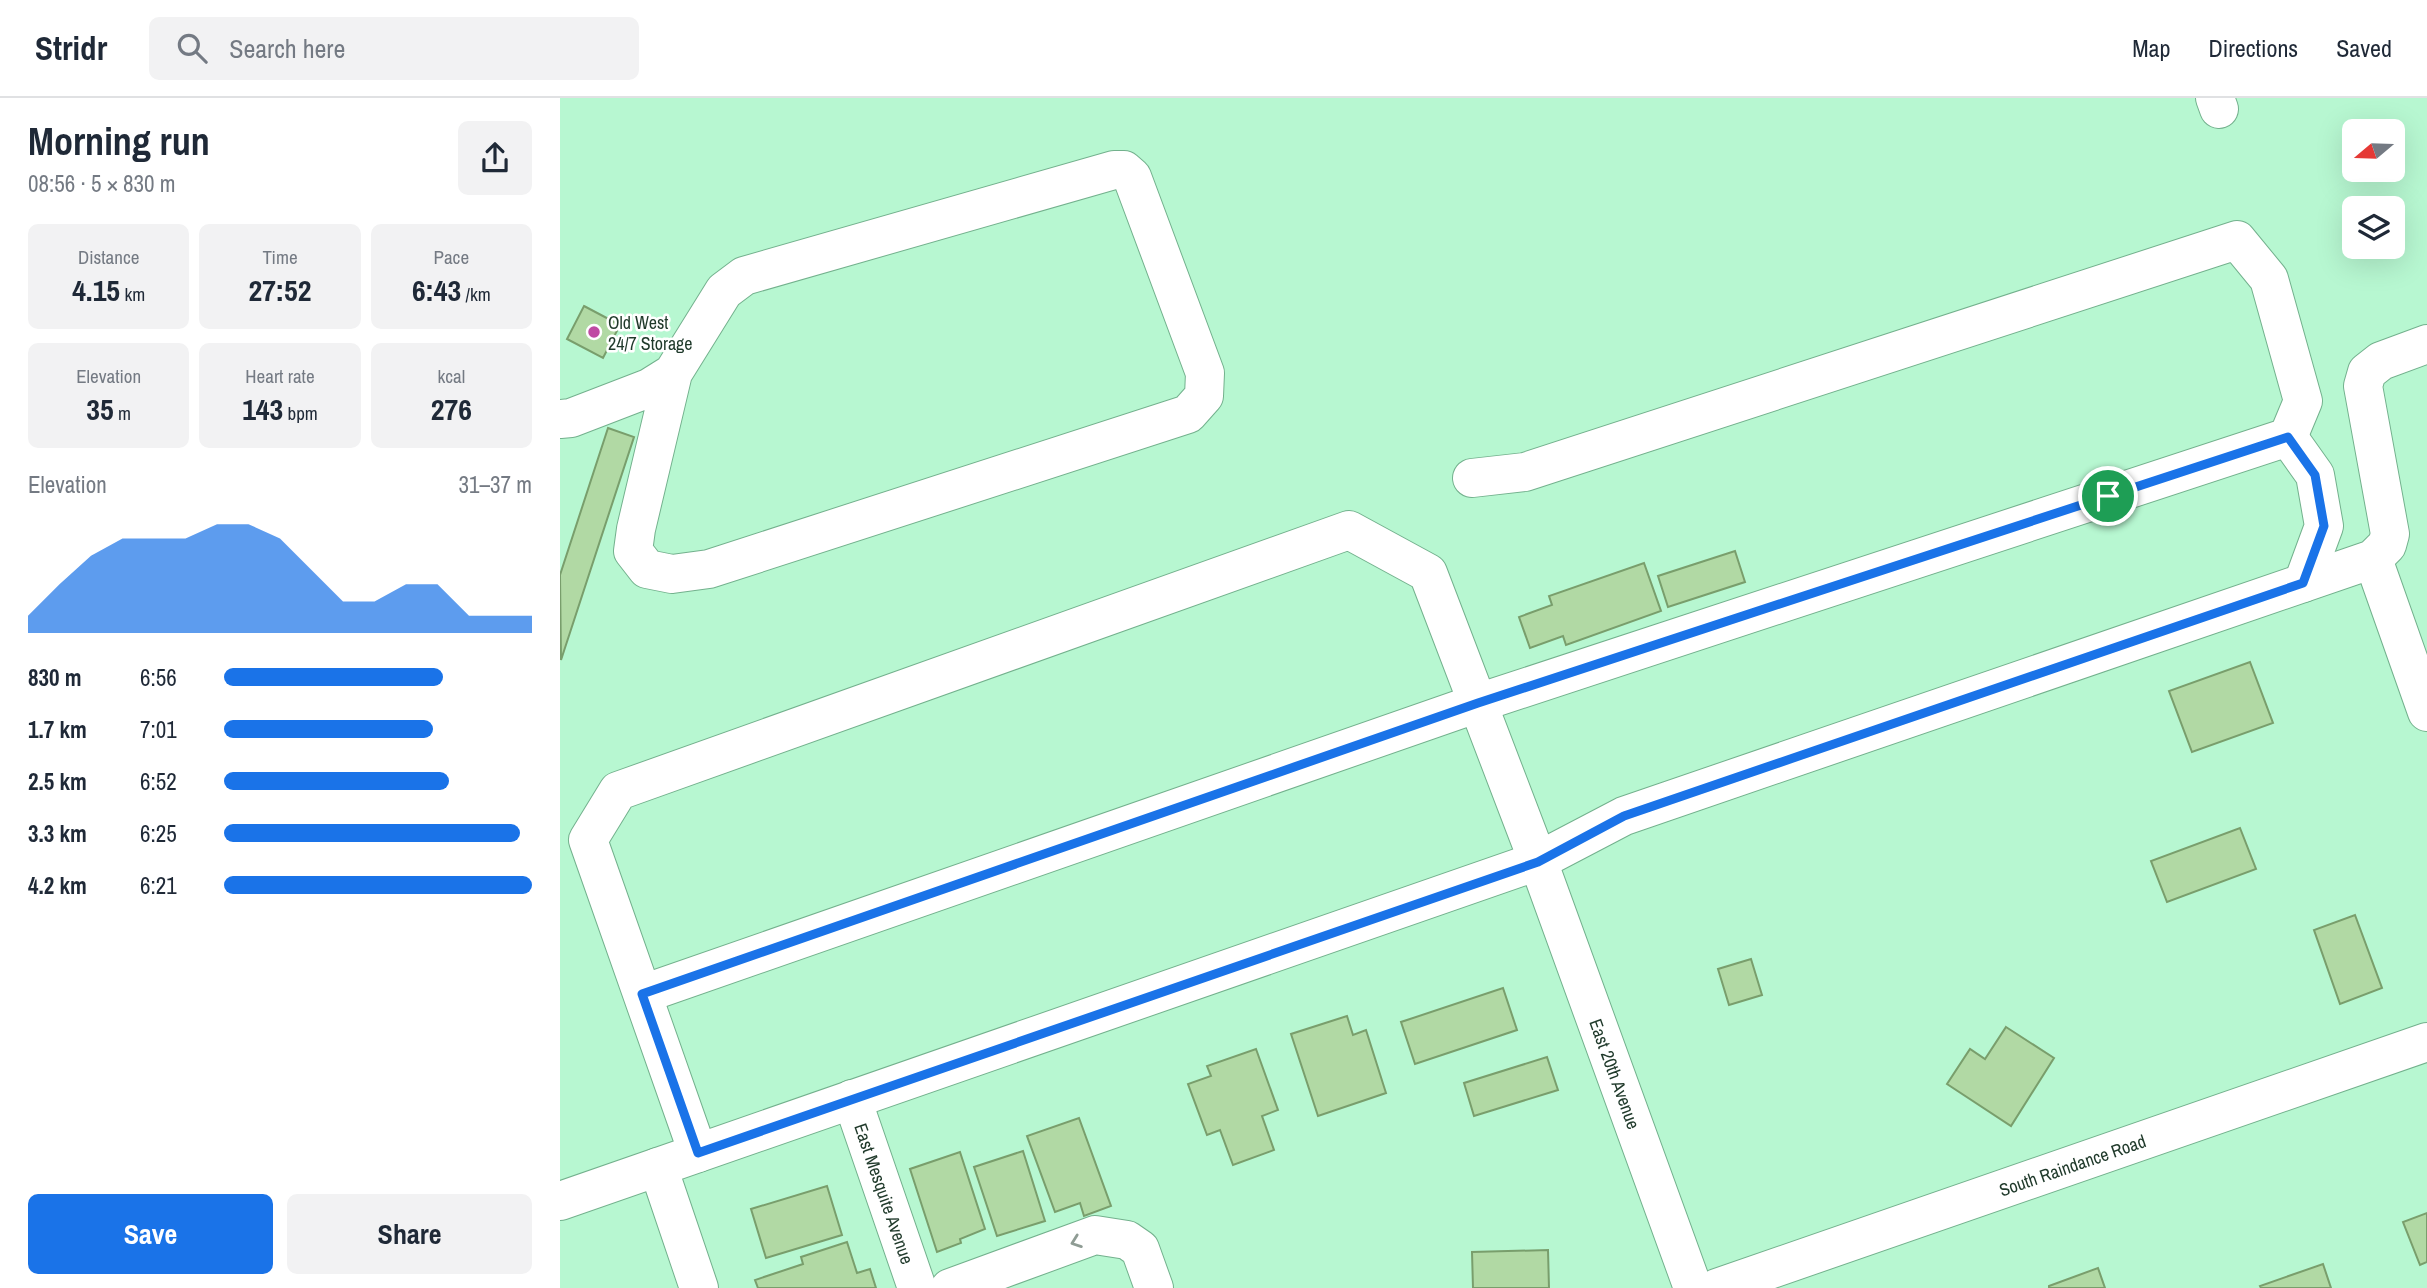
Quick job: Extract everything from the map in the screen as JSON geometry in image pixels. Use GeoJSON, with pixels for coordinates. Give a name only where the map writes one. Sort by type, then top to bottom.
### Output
{"type":"FeatureCollection","features":[{"type":"Feature","properties":{"kind":"street"},"geometry":{"type":"LineString","coordinates":[[560,419],[571,418],[649,388],[673,373],[724,291],[744,276],[1114,170],[1124,170],[1132,177],[1205,373],[1204,396],[1188,414],[709,569],[672,574],[647,569],[633,551],[673,373]]}},
{"type":"Feature","properties":{"kind":"street"},"geometry":{"type":"LineString","coordinates":[[698,1153],[642,994],[1478,703],[2288,437],[2303,401],[2269,279],[2237,240],[1525,472],[1472,478]]}},
{"type":"Feature","properties":{"kind":"street"},"geometry":{"type":"LineString","coordinates":[[560,1201],[1538,862],[1624,816],[2373,559],[2387,545],[2390,534],[2363,386],[2367,372],[2381,361],[2427,344]]}},
{"type":"Feature","properties":{"kind":"street"},"geometry":{"type":"LineString","coordinates":[[2288,437],[2315,475],[2324,526],[2303,583]]}},
{"type":"Feature","properties":{"kind":"street","name":"East 20th Avenue"},"geometry":{"type":"LineString","coordinates":[[642,994],[588,839],[618,791],[1349,530],[1428,573],[1538,862],[1693,1288]]}},
{"type":"Feature","properties":{"kind":"street"},"geometry":{"type":"LineString","coordinates":[[2373,559],[2427,712]]}},
{"type":"Feature","properties":{"kind":"street","name":"South Raindance Road"},"geometry":{"type":"LineString","coordinates":[[1717,1288],[2427,1042]]}},
{"type":"Feature","properties":{"kind":"street","name":"East Mesquite Avenue"},"geometry":{"type":"LineString","coordinates":[[852,1100],[917,1288]]}},
{"type":"Feature","properties":{"kind":"street"},"geometry":{"type":"LineString","coordinates":[[658,1167],[699,1288]]}},
{"type":"Feature","properties":{"kind":"street"},"geometry":{"type":"LineString","coordinates":[[950,1288],[1096,1235],[1127,1240],[1140,1249],[1154,1288]]}},
{"type":"Feature","properties":{"kind":"building","name":"Old West 24/7 Storage"},"geometry":{"type":"Polygon","coordinates":[[[584,306],[620,325],[603,358],[567,339],[584,306]]]}},
{"type":"Feature","properties":{"kind":"building"},"geometry":{"type":"Polygon","coordinates":[[[608,428],[634,437],[561,660],[560,575],[608,428]]]}},
{"type":"Feature","properties":{"kind":"building"},"geometry":{"type":"Polygon","coordinates":[[[1735,551],[1745,582],[1668,607],[1658,576],[1735,551]]]}},
{"type":"Feature","properties":{"kind":"building"},"geometry":{"type":"Polygon","coordinates":[[[1644,563],[1661,611],[1566,645],[1563,636],[1530,648],[1519,617],[1552,605],[1549,596],[1644,563]]]}},
{"type":"Feature","properties":{"kind":"building"},"geometry":{"type":"Polygon","coordinates":[[[2250,662],[2273,723],[2192,752],[2169,691],[2250,662]]]}},
{"type":"Feature","properties":{"kind":"building"},"geometry":{"type":"Polygon","coordinates":[[[2240,828],[2256,869],[2167,902],[2151,861],[2240,828]]]}},
{"type":"Feature","properties":{"kind":"building"},"geometry":{"type":"Polygon","coordinates":[[[2355,915],[2382,988],[2340,1004],[2314,930],[2355,915]]]}},
{"type":"Feature","properties":{"kind":"building"},"geometry":{"type":"Polygon","coordinates":[[[1751,959],[1762,995],[1729,1005],[1718,969],[1751,959]]]}},
{"type":"Feature","properties":{"kind":"building"},"geometry":{"type":"Polygon","coordinates":[[[1503,988],[1517,1030],[1415,1064],[1401,1022],[1503,988]]]}},
{"type":"Feature","properties":{"kind":"building"},"geometry":{"type":"Polygon","coordinates":[[[1347,1016],[1353,1035],[1366,1030],[1386,1093],[1318,1116],[1291,1034],[1347,1016]]]}},
{"type":"Feature","properties":{"kind":"building"},"geometry":{"type":"Polygon","coordinates":[[[2006,1027],[2054,1058],[2011,1126],[1947,1084],[1970,1049],[1985,1059],[2006,1027]]]}},
{"type":"Feature","properties":{"kind":"building"},"geometry":{"type":"Polygon","coordinates":[[[1256,1049],[1278,1110],[1262,1116],[1274,1150],[1233,1165],[1220,1130],[1207,1135],[1188,1084],[1211,1076],[1207,1066],[1256,1049]]]}},
{"type":"Feature","properties":{"kind":"building"},"geometry":{"type":"Polygon","coordinates":[[[1547,1057],[1558,1090],[1474,1116],[1464,1083],[1547,1057]]]}},
{"type":"Feature","properties":{"kind":"building"},"geometry":{"type":"Polygon","coordinates":[[[1079,1118],[1111,1206],[1084,1216],[1080,1203],[1055,1212],[1027,1136],[1079,1118]]]}},
{"type":"Feature","properties":{"kind":"building"},"geometry":{"type":"Polygon","coordinates":[[[1023,1151],[1045,1221],[997,1236],[974,1167],[1023,1151]]]}},
{"type":"Feature","properties":{"kind":"building"},"geometry":{"type":"Polygon","coordinates":[[[960,1152],[985,1229],[960,1239],[961,1243],[937,1252],[910,1169],[960,1152]]]}},
{"type":"Feature","properties":{"kind":"building"},"geometry":{"type":"Polygon","coordinates":[[[827,1186],[842,1235],[766,1258],[751,1209],[827,1186]]]}},
{"type":"Feature","properties":{"kind":"building"},"geometry":{"type":"Polygon","coordinates":[[[2427,1213],[2427,1262],[2420,1265],[2403,1222],[2427,1213]]]}},
{"type":"Feature","properties":{"kind":"building"},"geometry":{"type":"Polygon","coordinates":[[[847,1242],[857,1273],[870,1269],[876,1288],[758,1288],[755,1280],[803,1264],[801,1257],[847,1242]]]}},
{"type":"Feature","properties":{"kind":"building"},"geometry":{"type":"Polygon","coordinates":[[[1548,1250],[1549,1288],[1473,1288],[1472,1252],[1548,1250]]]}},
{"type":"Feature","properties":{"kind":"building"},"geometry":{"type":"Polygon","coordinates":[[[2323,1264],[2331,1288],[2260,1286],[2323,1264]]]}},
{"type":"Feature","properties":{"kind":"building"},"geometry":{"type":"Polygon","coordinates":[[[2098,1268],[2105,1288],[2049,1288],[2049,1286],[2098,1268]]]}},
{"type":"Feature","properties":{"kind":"place","name":"Old West 24/7 Storage"},"geometry":{"type":"Point","coordinates":[594,332]}},
{"type":"Feature","properties":{"kind":"route"},"geometry":{"type":"LineString","coordinates":[[2288,437],[2315,475],[2324,526],[2303,583],[1624,816],[1538,862],[698,1153],[642,994],[1478,703],[2108,496],[2288,437]]}}]}
